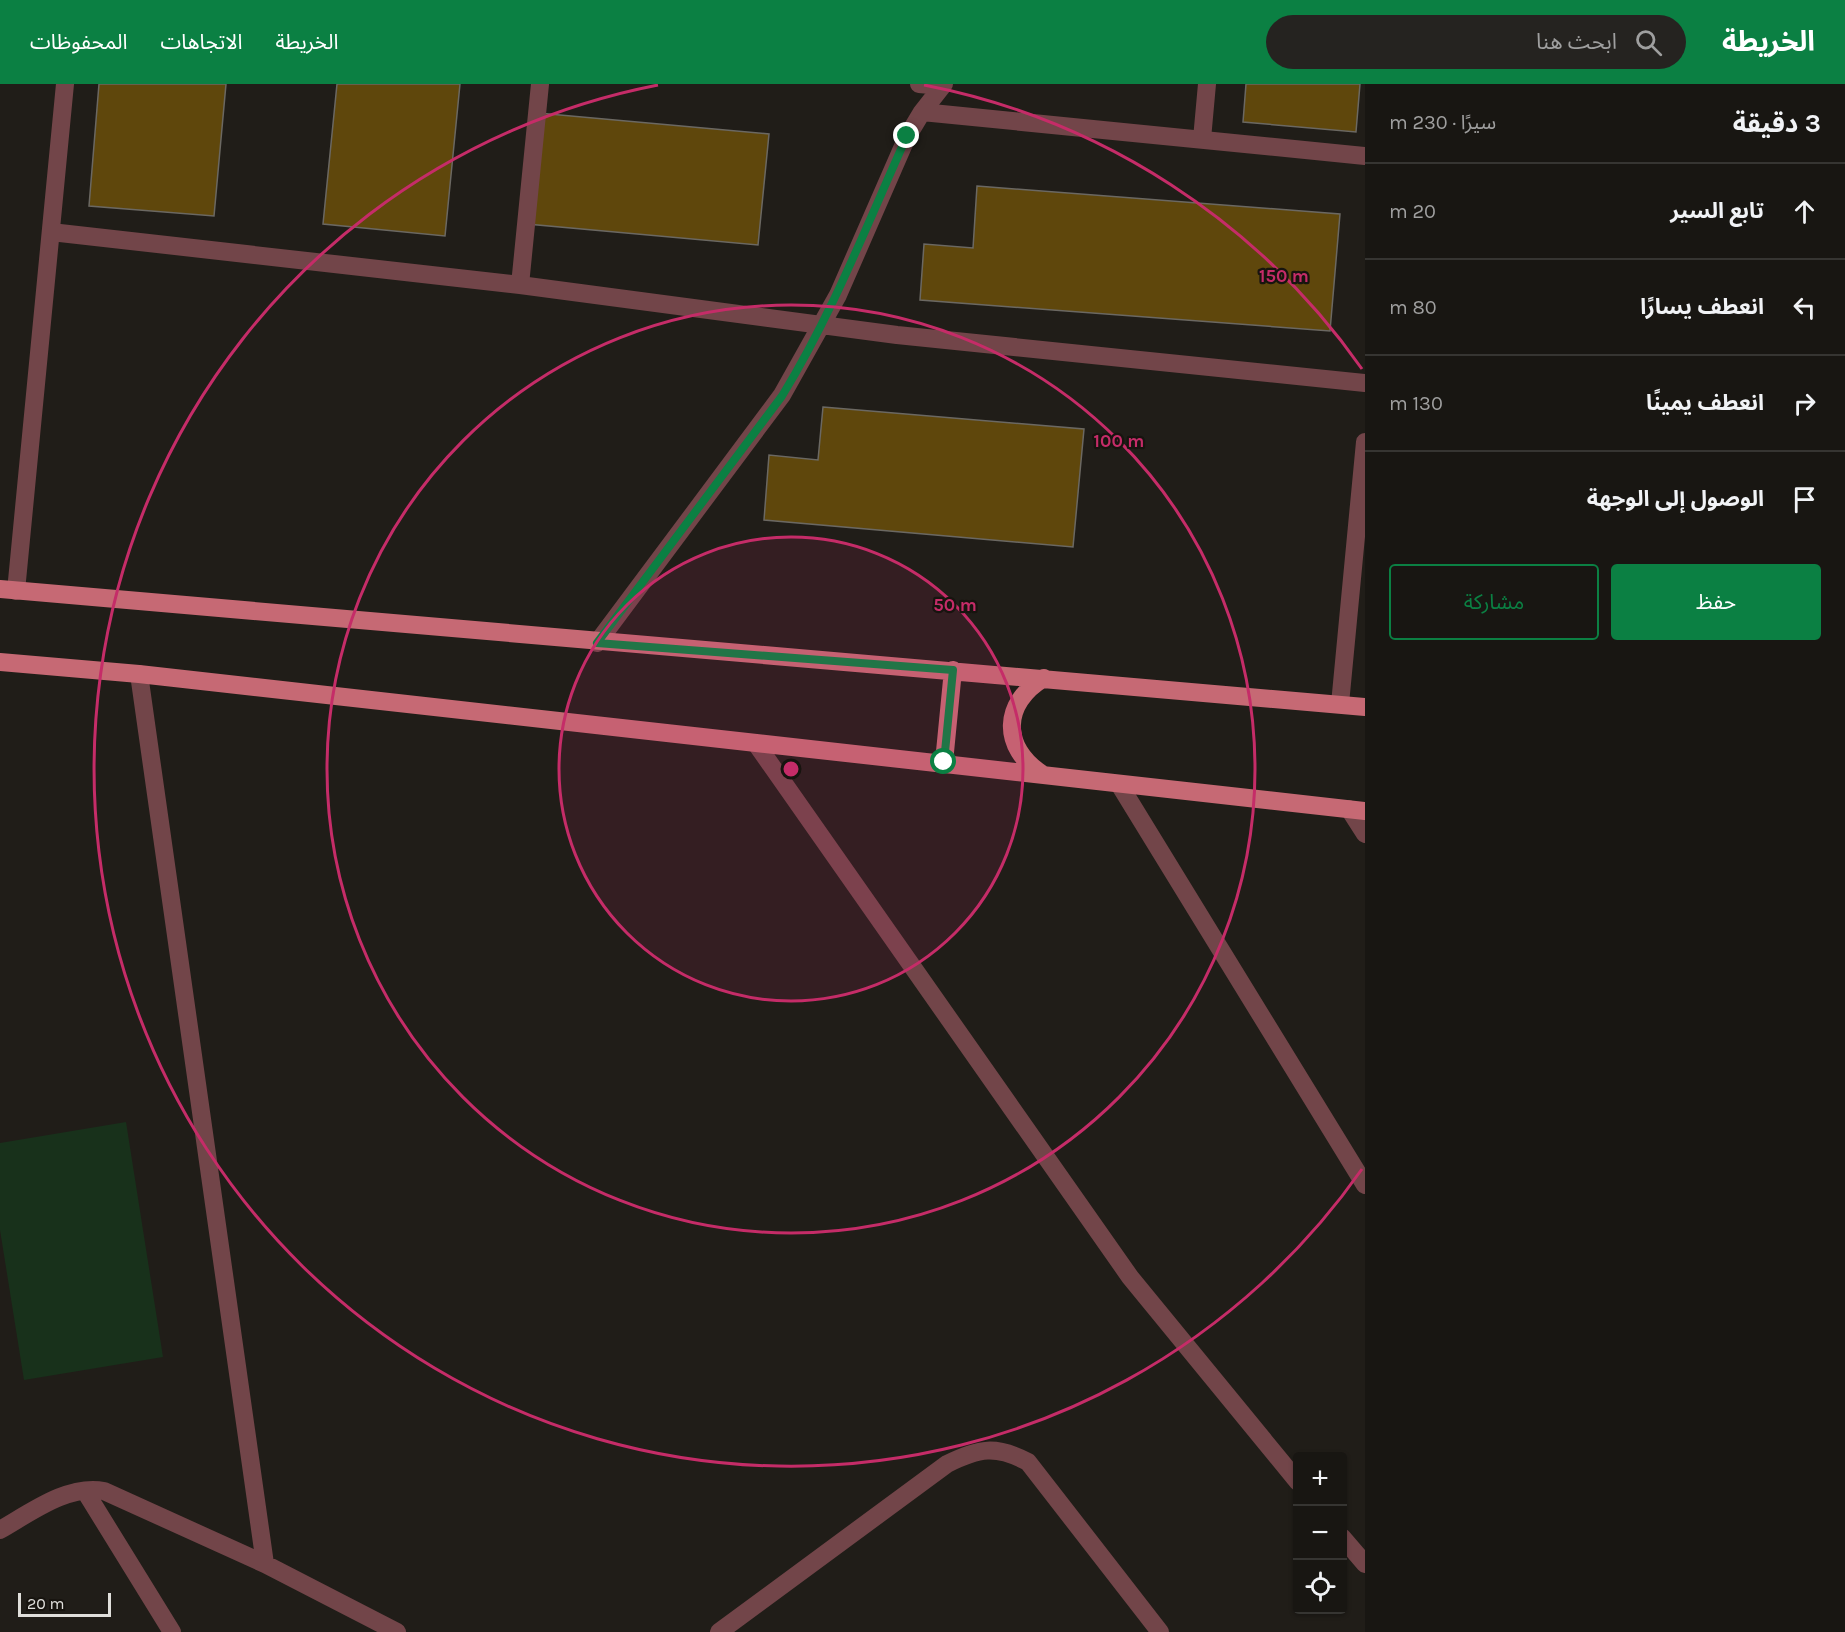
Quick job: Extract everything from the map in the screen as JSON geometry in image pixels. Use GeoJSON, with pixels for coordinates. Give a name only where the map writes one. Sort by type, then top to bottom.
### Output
{"type":"FeatureCollection","features":[{"type":"Feature","properties":{"kind":"main road"},"geometry":{"type":"LineString","coordinates":[[8,590],[597,643],[953,670],[1365,707]]}},
{"type":"Feature","properties":{"kind":"main road"},"geometry":{"type":"LineString","coordinates":[[0,662],[139,674],[758,745],[944,762],[1357,810]]}},
{"type":"Feature","properties":{"kind":"main road"},"geometry":{"type":"LineString","coordinates":[[944,762],[953,670]]}},
{"type":"Feature","properties":{"kind":"main road"},"geometry":{"type":"LineString","coordinates":[[1042,774],[1028,765],[1017,751],[1012,734],[1012,717],[1029,687],[1044,678]]}},
{"type":"Feature","properties":{"kind":"street"},"geometry":{"type":"LineString","coordinates":[[8,590],[51,232],[65,84]]}},
{"type":"Feature","properties":{"kind":"street"},"geometry":{"type":"LineString","coordinates":[[520,285],[540,84]]}},
{"type":"Feature","properties":{"kind":"street"},"geometry":{"type":"LineString","coordinates":[[919,84],[943,85]]}},
{"type":"Feature","properties":{"kind":"street"},"geometry":{"type":"LineString","coordinates":[[1202,139],[1208,84]]}},
{"type":"Feature","properties":{"kind":"street"},"geometry":{"type":"LineString","coordinates":[[597,643],[782,396],[823,326],[899,154],[922,112],[943,85]]}},
{"type":"Feature","properties":{"kind":"street"},"geometry":{"type":"LineString","coordinates":[[922,112],[1365,156]]}},
{"type":"Feature","properties":{"kind":"street"},"geometry":{"type":"LineString","coordinates":[[51,232],[520,285],[823,326],[1365,383]]}},
{"type":"Feature","properties":{"kind":"street"},"geometry":{"type":"LineString","coordinates":[[1340,704],[1365,442]]}},
{"type":"Feature","properties":{"kind":"street"},"geometry":{"type":"LineString","coordinates":[[139,674],[265,1564]]}},
{"type":"Feature","properties":{"kind":"street"},"geometry":{"type":"LineString","coordinates":[[758,745],[1131,1277],[1293,1476]]}},
{"type":"Feature","properties":{"kind":"street"},"geometry":{"type":"LineString","coordinates":[[1119,784],[1365,1185]]}},
{"type":"Feature","properties":{"kind":"street"},"geometry":{"type":"LineString","coordinates":[[1357,810],[1365,834]]}},
{"type":"Feature","properties":{"kind":"street"},"geometry":{"type":"LineString","coordinates":[[719,1632],[947,1464],[969,1453],[988,1449],[1013,1454],[1028,1462],[1152,1629]]}},
{"type":"Feature","properties":{"kind":"street"},"geometry":{"type":"LineString","coordinates":[[0,1530],[59,1498],[96,1490],[116,1495],[265,1564],[397,1632]]}},
{"type":"Feature","properties":{"kind":"street"},"geometry":{"type":"LineString","coordinates":[[85,1491],[172,1632]]}},
{"type":"Feature","properties":{"kind":"street"},"geometry":{"type":"LineString","coordinates":[[1347,1543],[1365,1564]]}},
{"type":"Feature","properties":{"kind":"green space"},"geometry":{"type":"Polygon","coordinates":[[[126,1122],[163,1357],[24,1380],[0,1230],[0,1143],[126,1122]]]}},
{"type":"Feature","properties":{"kind":"building"},"geometry":{"type":"Polygon","coordinates":[[[99,84],[226,84],[214,216],[89,206],[99,84]]]}},
{"type":"Feature","properties":{"kind":"building"},"geometry":{"type":"Polygon","coordinates":[[[337,84],[460,84],[445,236],[323,224],[337,84]]]}},
{"type":"Feature","properties":{"kind":"building"},"geometry":{"type":"Polygon","coordinates":[[[1246,84],[1360,84],[1356,132],[1243,122],[1246,84]]]}},
{"type":"Feature","properties":{"kind":"building"},"geometry":{"type":"Polygon","coordinates":[[[538,113],[769,134],[758,245],[527,224],[538,113]]]}},
{"type":"Feature","properties":{"kind":"building"},"geometry":{"type":"Polygon","coordinates":[[[977,186],[1340,214],[1330,331],[920,300],[924,244],[973,248],[977,186]]]}},
{"type":"Feature","properties":{"kind":"building"},"geometry":{"type":"Polygon","coordinates":[[[823,407],[1084,429],[1073,547],[764,520],[769,455],[818,460],[823,407]]]}},
{"type":"Feature","properties":{"kind":"route"},"geometry":{"type":"LineString","coordinates":[[907,136],[838,295],[823,326],[782,396],[597,643],[953,670],[944,762]]}}]}
